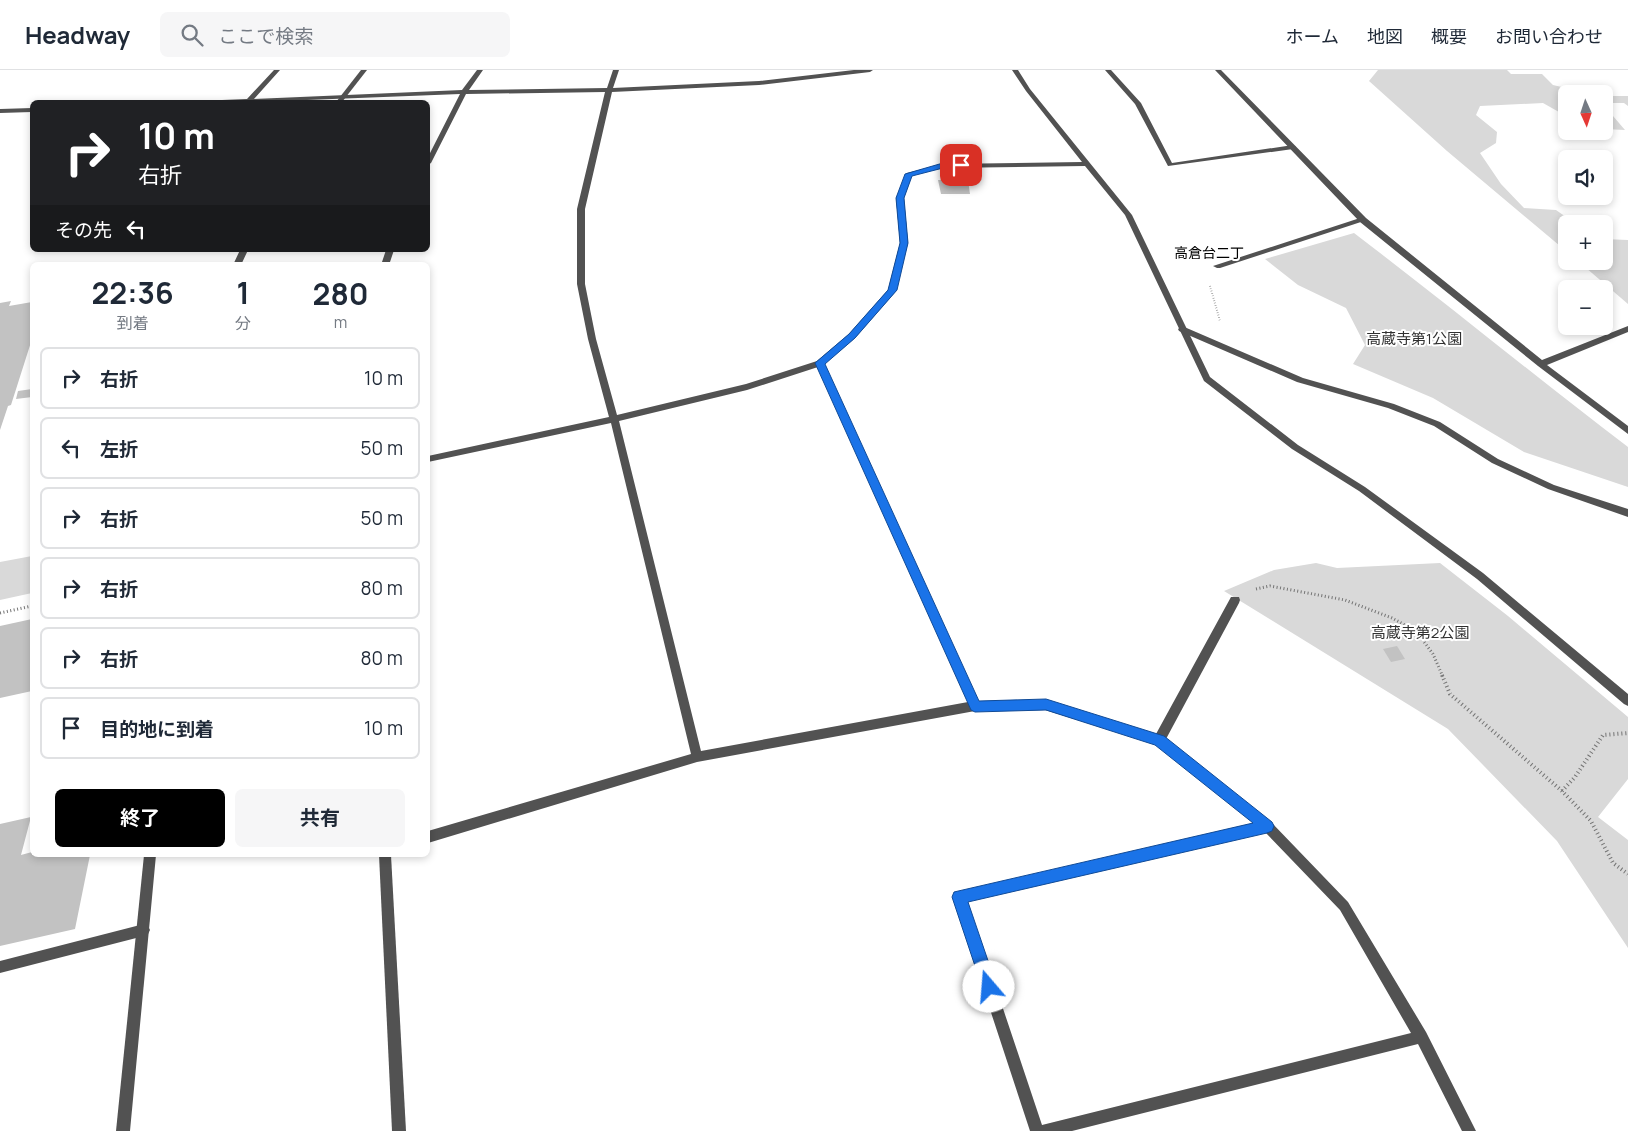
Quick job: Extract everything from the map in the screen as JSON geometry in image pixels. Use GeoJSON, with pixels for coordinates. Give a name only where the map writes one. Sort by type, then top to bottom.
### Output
{"type":"FeatureCollection","features":[{"type":"Feature","properties":{"kind":"street"},"geometry":{"type":"LineString","coordinates":[[251,100],[277,70]]}},
{"type":"Feature","properties":{"kind":"street"},"geometry":{"type":"LineString","coordinates":[[340,100],[364,70]]}},
{"type":"Feature","properties":{"kind":"street"},"geometry":{"type":"LineString","coordinates":[[430,159],[464,92],[480,70]]}},
{"type":"Feature","properties":{"kind":"street"},"geometry":{"type":"LineString","coordinates":[[616,70],[609,90],[581,209],[581,284],[592,339],[614,419],[697,757]]}},
{"type":"Feature","properties":{"kind":"street"},"geometry":{"type":"LineString","coordinates":[[340,100],[464,92],[609,90],[759,83],[870,70]]}},
{"type":"Feature","properties":{"kind":"street"},"geometry":{"type":"LineString","coordinates":[[1015,70],[1028,90],[1128,215],[1182,330],[1208,379],[1295,447],[1362,489],[1480,576],[1628,701]]}},
{"type":"Feature","properties":{"kind":"street"},"geometry":{"type":"LineString","coordinates":[[1108,70],[1138,103],[1170,165],[1293,148]]}},
{"type":"Feature","properties":{"kind":"street"},"geometry":{"type":"LineString","coordinates":[[1218,70],[1363,220],[1541,364],[1628,431]]}},
{"type":"Feature","properties":{"kind":"street"},"geometry":{"type":"LineString","coordinates":[[0,111],[30,110]]}},
{"type":"Feature","properties":{"kind":"street"},"geometry":{"type":"LineString","coordinates":[[430,459],[614,419],[747,387],[820,363],[852,336],[892,290],[904,243],[900,198],[909,174],[943,166],[1088,164]]}},
{"type":"Feature","properties":{"kind":"street"},"geometry":{"type":"LineString","coordinates":[[1217,266],[1363,220]]}},
{"type":"Feature","properties":{"kind":"street"},"geometry":{"type":"LineString","coordinates":[[1541,364],[1628,329]]}},
{"type":"Feature","properties":{"kind":"street"},"geometry":{"type":"LineString","coordinates":[[1182,330],[1300,380],[1392,406],[1437,424],[1495,461],[1550,487],[1628,513]]}},
{"type":"Feature","properties":{"kind":"street"},"geometry":{"type":"LineString","coordinates":[[820,363],[975,706]]}},
{"type":"Feature","properties":{"kind":"street"},"geometry":{"type":"LineString","coordinates":[[1159,740],[1235,600]]}},
{"type":"Feature","properties":{"kind":"street"},"geometry":{"type":"LineString","coordinates":[[430,836],[697,757],[975,706],[1046,705],[1159,740],[1267,826],[1344,906],[1421,1037],[1470,1131]]}},
{"type":"Feature","properties":{"kind":"street"},"geometry":{"type":"LineString","coordinates":[[1037,1131],[959,897],[1267,826]]}},
{"type":"Feature","properties":{"kind":"street"},"geometry":{"type":"LineString","coordinates":[[123,1131],[150,857]]}},
{"type":"Feature","properties":{"kind":"street"},"geometry":{"type":"LineString","coordinates":[[385,857],[399,1131]]}},
{"type":"Feature","properties":{"kind":"street"},"geometry":{"type":"LineString","coordinates":[[0,967],[144,930]]}},
{"type":"Feature","properties":{"kind":"street"},"geometry":{"type":"LineString","coordinates":[[1044,1131],[1421,1037]]}},
{"type":"Feature","properties":{"kind":"path"},"geometry":{"type":"LineString","coordinates":[[1217,266],[1210,274],[1209,284],[1229,349]]}},
{"type":"Feature","properties":{"kind":"path"},"geometry":{"type":"LineString","coordinates":[[1235,600],[1258,588],[1270,586],[1345,600],[1392,618],[1416,631],[1433,654],[1450,694],[1562,791],[1591,821],[1613,863],[1628,874]]}},
{"type":"Feature","properties":{"kind":"path"},"geometry":{"type":"LineString","coordinates":[[0,613],[30,606]]}},
{"type":"Feature","properties":{"kind":"path"},"geometry":{"type":"LineString","coordinates":[[1562,791],[1575,776],[1603,735],[1628,734]]}},
{"type":"Feature","properties":{"kind":"green space"},"geometry":{"type":"Polygon","coordinates":[[[1378,70],[1507,70],[1511,74],[1542,74],[1553,85],[1558,86],[1558,111],[1543,103],[1480,106],[1476,115],[1497,132],[1496,143],[1480,153],[1501,184],[1524,208],[1556,210],[1563,215],[1558,215],[1558,244],[1447,151],[1369,81],[1378,70]]]}},
{"type":"Feature","properties":{"kind":"green space"},"geometry":{"type":"Polygon","coordinates":[[[1613,96],[1628,96],[1628,106],[1624,103],[1613,103],[1613,96]]]}},
{"type":"Feature","properties":{"kind":"green space"},"geometry":{"type":"Polygon","coordinates":[[[1613,116],[1625,130],[1613,129],[1613,116]]]}},
{"type":"Feature","properties":{"kind":"green space","name":"高蔵寺第1公園"},"geometry":{"type":"Polygon","coordinates":[[[1354,233],[1628,447],[1628,487],[1524,452],[1433,398],[1353,364],[1365,345],[1346,308],[1298,285],[1265,259],[1354,233]]]}},
{"type":"Feature","properties":{"kind":"green space"},"geometry":{"type":"Polygon","coordinates":[[[1613,239],[1628,240],[1628,304],[1613,291],[1613,280],[1600,280],[1588,270],[1613,270],[1613,239]]]}},
{"type":"Feature","properties":{"kind":"green space"},"geometry":{"type":"Polygon","coordinates":[[[30,556],[30,593],[0,600],[0,562],[30,556]]]}},
{"type":"Feature","properties":{"kind":"green space","name":"高蔵寺第2公園"},"geometry":{"type":"Polygon","coordinates":[[[1316,563],[1337,568],[1440,563],[1508,616],[1628,717],[1628,779],[1598,817],[1628,840],[1628,948],[1557,841],[1448,729],[1224,591],[1274,570],[1316,563]]]}},
{"type":"Feature","properties":{"kind":"building"},"geometry":{"type":"Polygon","coordinates":[[[938,180],[968,180],[970,194],[941,194],[938,180]]]}},
{"type":"Feature","properties":{"kind":"building"},"geometry":{"type":"Polygon","coordinates":[[[11,301],[9,306],[30,302],[30,345],[11,405],[8,406],[0,430],[0,303],[11,301]]]}},
{"type":"Feature","properties":{"kind":"building"},"geometry":{"type":"Polygon","coordinates":[[[30,389],[30,397],[16,399],[18,391],[30,389]]]}},
{"type":"Feature","properties":{"kind":"building"},"geometry":{"type":"Polygon","coordinates":[[[30,619],[30,691],[0,698],[0,626],[30,619]]]}},
{"type":"Feature","properties":{"kind":"building"},"geometry":{"type":"Polygon","coordinates":[[[1397,646],[1405,659],[1391,662],[1383,649],[1397,646]]]}},
{"type":"Feature","properties":{"kind":"building"},"geometry":{"type":"Polygon","coordinates":[[[30,817],[21,855],[30,853],[30,857],[90,857],[75,929],[0,946],[0,824],[30,817]]]}},
{"type":"Feature","properties":{"kind":"district","name":"高倉台二丁"},"geometry":{"type":"Point","coordinates":[1209,253]}},
{"type":"Feature","properties":{"kind":"route"},"geometry":{"type":"LineString","coordinates":[[961,165],[943,166],[909,174],[900,198],[904,243],[892,290],[852,336],[820,363],[975,706],[1046,705],[1159,740],[1267,826],[959,897],[989,987]]}}]}
